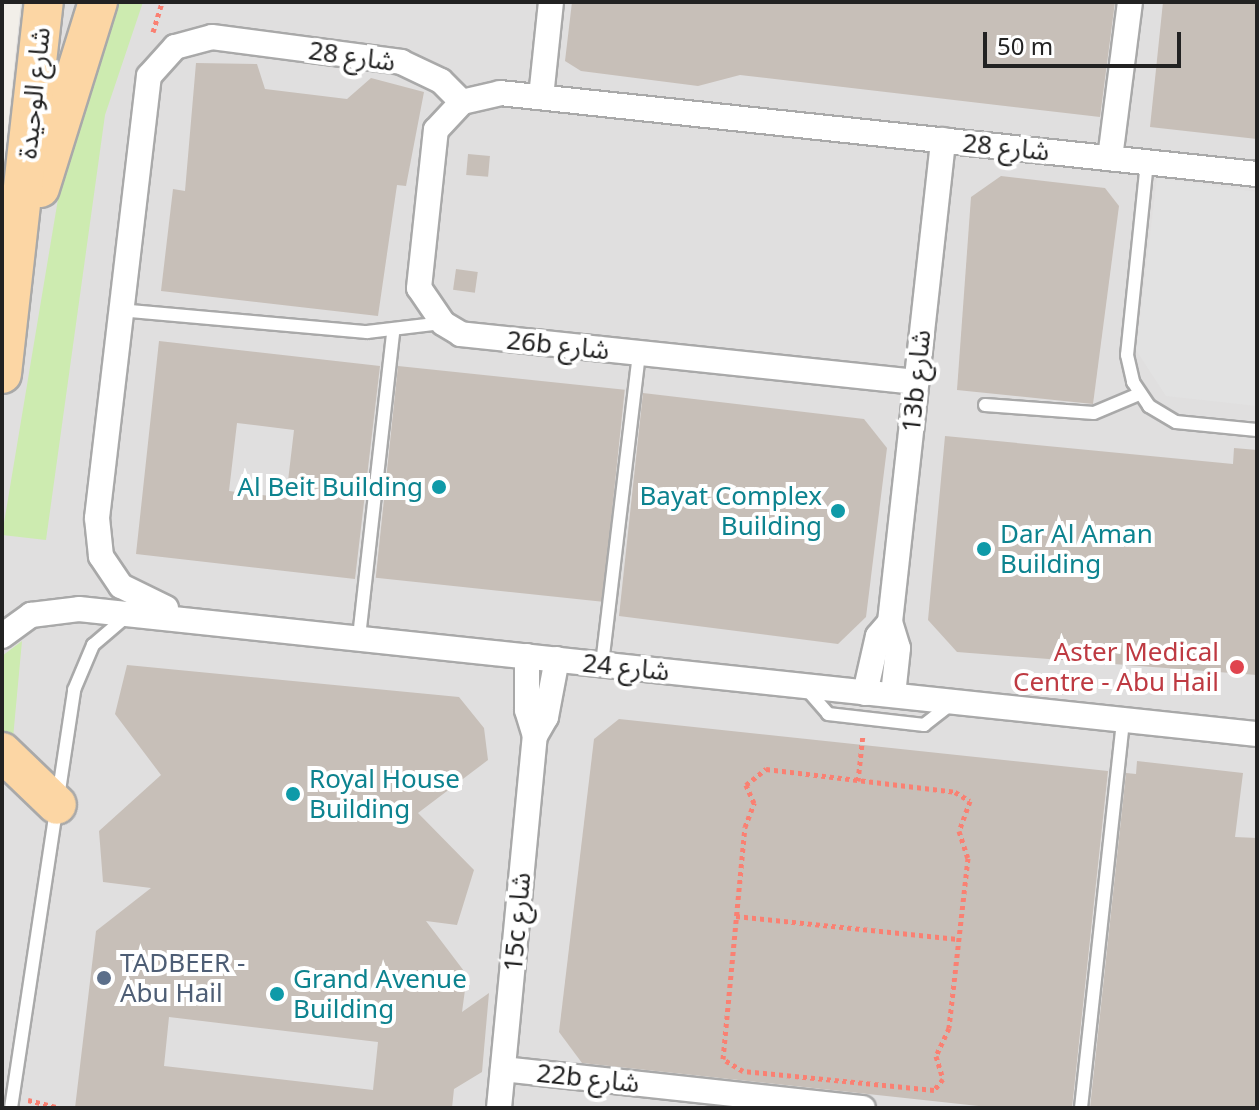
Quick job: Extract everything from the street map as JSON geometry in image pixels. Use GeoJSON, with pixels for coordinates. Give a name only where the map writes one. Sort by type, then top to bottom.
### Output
{"type":"FeatureCollection","features":[{"type":"Feature","properties":{"kind":"main road","name":"شارع الوحيدة"},"geometry":{"type":"LineString","coordinates":[[2,374],[44,2]]}},
{"type":"Feature","properties":{"kind":"main road"},"geometry":{"type":"LineString","coordinates":[[16,258],[98,2]]}},
{"type":"Feature","properties":{"kind":"main road"},"geometry":{"type":"LineString","coordinates":[[2,752],[57,805]]}},
{"type":"Feature","properties":{"kind":"street"},"geometry":{"type":"LineString","coordinates":[[541,97],[551,2]]}},
{"type":"Feature","properties":{"kind":"street"},"geometry":{"type":"LineString","coordinates":[[1110,158],[1130,2]]}},
{"type":"Feature","properties":{"kind":"street","name":"شارع 28"},"geometry":{"type":"LineString","coordinates":[[202,620],[141,600],[121,586],[101,556],[97,518],[143,95],[160,60],[175,47],[212,37],[401,62],[441,81],[462,102],[500,93],[1257,174]]}},
{"type":"Feature","properties":{"kind":"street"},"geometry":{"type":"LineString","coordinates":[[443,323],[419,288],[417,266],[431,149],[442,122],[462,102]]}},
{"type":"Feature","properties":{"kind":"street","name":"13b شارع"},"geometry":{"type":"LineString","coordinates":[[893,695],[898,648],[890,622],[943,140]]}},
{"type":"Feature","properties":{"kind":"street","name":"26b شارع"},"geometry":{"type":"LineString","coordinates":[[443,323],[482,337],[916,382]]}},
{"type":"Feature","properties":{"kind":"street","name":"شارع 24"},"geometry":{"type":"LineString","coordinates":[[2,636],[31,615],[54,609],[131,614],[1257,734]]}},
{"type":"Feature","properties":{"kind":"street","name":"13b شارع"},"geometry":{"type":"LineString","coordinates":[[865,693],[878,636],[890,622]]}},
{"type":"Feature","properties":{"kind":"street","name":"15c شارع"},"geometry":{"type":"LineString","coordinates":[[499,1108],[535,736],[527,710],[527,656]]}},
{"type":"Feature","properties":{"kind":"street","name":"15c شارع"},"geometry":{"type":"LineString","coordinates":[[535,736],[546,717],[557,659]]}},
{"type":"Feature","properties":{"kind":"street","name":"22b شارع"},"geometry":{"type":"LineString","coordinates":[[503,1069],[863,1108]]}},
{"type":"Feature","properties":{"kind":"lane"},"geometry":{"type":"LineString","coordinates":[[1147,162],[1127,355],[1139,394],[1176,422],[1257,430]]}},
{"type":"Feature","properties":{"kind":"lane"},"geometry":{"type":"LineString","coordinates":[[119,310],[393,332],[443,323]]}},
{"type":"Feature","properties":{"kind":"lane"},"geometry":{"type":"LineString","coordinates":[[359,637],[393,332]]}},
{"type":"Feature","properties":{"kind":"lane"},"geometry":{"type":"LineString","coordinates":[[602,664],[639,353]]}},
{"type":"Feature","properties":{"kind":"lane"},"geometry":{"type":"LineString","coordinates":[[985,405],[1094,413],[1139,394]]}},
{"type":"Feature","properties":{"kind":"lane"},"geometry":{"type":"LineString","coordinates":[[11,1108],[81,666],[93,645],[131,614]]}},
{"type":"Feature","properties":{"kind":"lane"},"geometry":{"type":"LineString","coordinates":[[804,686],[828,714],[924,725],[953,702]]}},
{"type":"Feature","properties":{"kind":"lane"},"geometry":{"type":"LineString","coordinates":[[1081,1108],[1123,720]]}},
{"type":"Feature","properties":{"kind":"path"},"geometry":{"type":"LineString","coordinates":[[858,781],[864,731]]}},
{"type":"Feature","properties":{"kind":"path"},"geometry":{"type":"LineString","coordinates":[[766,769],[955,792],[970,801],[959,831],[968,858],[949,1028],[936,1056],[943,1079],[926,1091],[728,1065],[723,1051],[731,1032],[736,916],[754,803],[747,779],[766,769]]}},
{"type":"Feature","properties":{"kind":"path"},"geometry":{"type":"LineString","coordinates":[[736,916],[958,939]]}},
{"type":"Feature","properties":{"kind":"path"},"geometry":{"type":"LineString","coordinates":[[23,1100],[59,1108]]}},
{"type":"Feature","properties":{"kind":"shaded area"},"geometry":{"type":"Polygon","coordinates":[[[21,2],[1257,2],[1257,1108],[2,1108],[2,182],[21,2]]]}},
{"type":"Feature","properties":{"kind":"shaded area"},"geometry":{"type":"Polygon","coordinates":[[[1157,178],[1257,192],[1257,406],[1166,396],[1136,350],[1157,178]]]}},
{"type":"Feature","properties":{"kind":"green space"},"geometry":{"type":"Polygon","coordinates":[[[110,2],[143,2],[105,115],[46,540],[2,535],[70,127],[110,2]]]}},
{"type":"Feature","properties":{"kind":"green space"},"geometry":{"type":"Polygon","coordinates":[[[22,641],[12,749],[2,738],[2,656],[22,641]]]}},
{"type":"Feature","properties":{"kind":"building"},"geometry":{"type":"Polygon","coordinates":[[[572,2],[1115,2],[1100,117],[740,75],[698,86],[581,71],[565,61],[572,2]]]}},
{"type":"Feature","properties":{"kind":"building"},"geometry":{"type":"Polygon","coordinates":[[[1163,2],[1257,2],[1257,139],[1150,127],[1163,2]]]}},
{"type":"Feature","properties":{"kind":"building"},"geometry":{"type":"Polygon","coordinates":[[[196,63],[257,64],[265,89],[347,99],[371,78],[424,92],[406,186],[397,185],[378,316],[161,291],[173,189],[185,191],[196,63]]]}},
{"type":"Feature","properties":{"kind":"building"},"geometry":{"type":"Polygon","coordinates":[[[468,154],[490,156],[488,177],[466,175],[468,154]]]}},
{"type":"Feature","properties":{"kind":"building"},"geometry":{"type":"Polygon","coordinates":[[[1001,176],[1105,188],[1119,206],[1093,404],[957,390],[971,197],[1001,176]]]}},
{"type":"Feature","properties":{"kind":"building"},"geometry":{"type":"Polygon","coordinates":[[[456,269],[478,272],[475,293],[453,290],[456,269]]]}},
{"type":"Feature","properties":{"kind":"building"},"geometry":{"type":"Polygon","coordinates":[[[159,341],[380,366],[355,579],[136,554],[159,341]],[[237,423],[229,491],[286,498],[294,430],[237,423]]]}},
{"type":"Feature","properties":{"kind":"building","name":"Al Beit Building"},"geometry":{"type":"Polygon","coordinates":[[[398,366],[625,390],[602,602],[376,578],[398,366]]]}},
{"type":"Feature","properties":{"kind":"building","name":"Bayat Complex Building"},"geometry":{"type":"Polygon","coordinates":[[[643,393],[864,419],[887,448],[866,617],[838,644],[619,616],[643,393]]]}},
{"type":"Feature","properties":{"kind":"building","name":"Dar Al Aman Building"},"geometry":{"type":"Polygon","coordinates":[[[945,436],[1233,464],[1234,448],[1257,450],[1257,675],[957,652],[928,620],[945,436]]]}},
{"type":"Feature","properties":{"kind":"building"},"geometry":{"type":"Polygon","coordinates":[[[127,665],[459,697],[484,728],[488,760],[418,813],[474,870],[457,925],[426,921],[467,975],[462,1012],[489,993],[482,1072],[454,1089],[452,1108],[75,1108],[96,931],[151,888],[103,882],[99,831],[161,775],[115,714],[127,665]],[[169,1017],[164,1066],[373,1090],[378,1042],[169,1017]]]}},
{"type":"Feature","properties":{"kind":"building"},"geometry":{"type":"Polygon","coordinates":[[[619,719],[1108,771],[1072,1108],[997,1108],[582,1063],[559,1032],[594,739],[619,719]]]}},
{"type":"Feature","properties":{"kind":"building"},"geometry":{"type":"Polygon","coordinates":[[[1137,761],[1243,773],[1235,837],[1257,838],[1257,1108],[1090,1108],[1126,773],[1136,774],[1137,761]]]}},
{"type":"Feature","properties":{"kind":"place","name":"Al Beit Building"},"geometry":{"type":"Point","coordinates":[439,487]}},
{"type":"Feature","properties":{"kind":"place","name":"Bayat Complex Building"},"geometry":{"type":"Point","coordinates":[838,511]}},
{"type":"Feature","properties":{"kind":"place","name":"Dar Al Aman Building"},"geometry":{"type":"Point","coordinates":[984,549]}},
{"type":"Feature","properties":{"kind":"place","name":"Aster Medical Centre - Abu Hail"},"geometry":{"type":"Point","coordinates":[1237,667]}},
{"type":"Feature","properties":{"kind":"place","name":"Royal House Building"},"geometry":{"type":"Point","coordinates":[293,794]}},
{"type":"Feature","properties":{"kind":"place","name":"TADBEER - Abu Hail"},"geometry":{"type":"Point","coordinates":[104,978]}},
{"type":"Feature","properties":{"kind":"place","name":"Grand Avenue Building"},"geometry":{"type":"Point","coordinates":[277,994]}}]}
